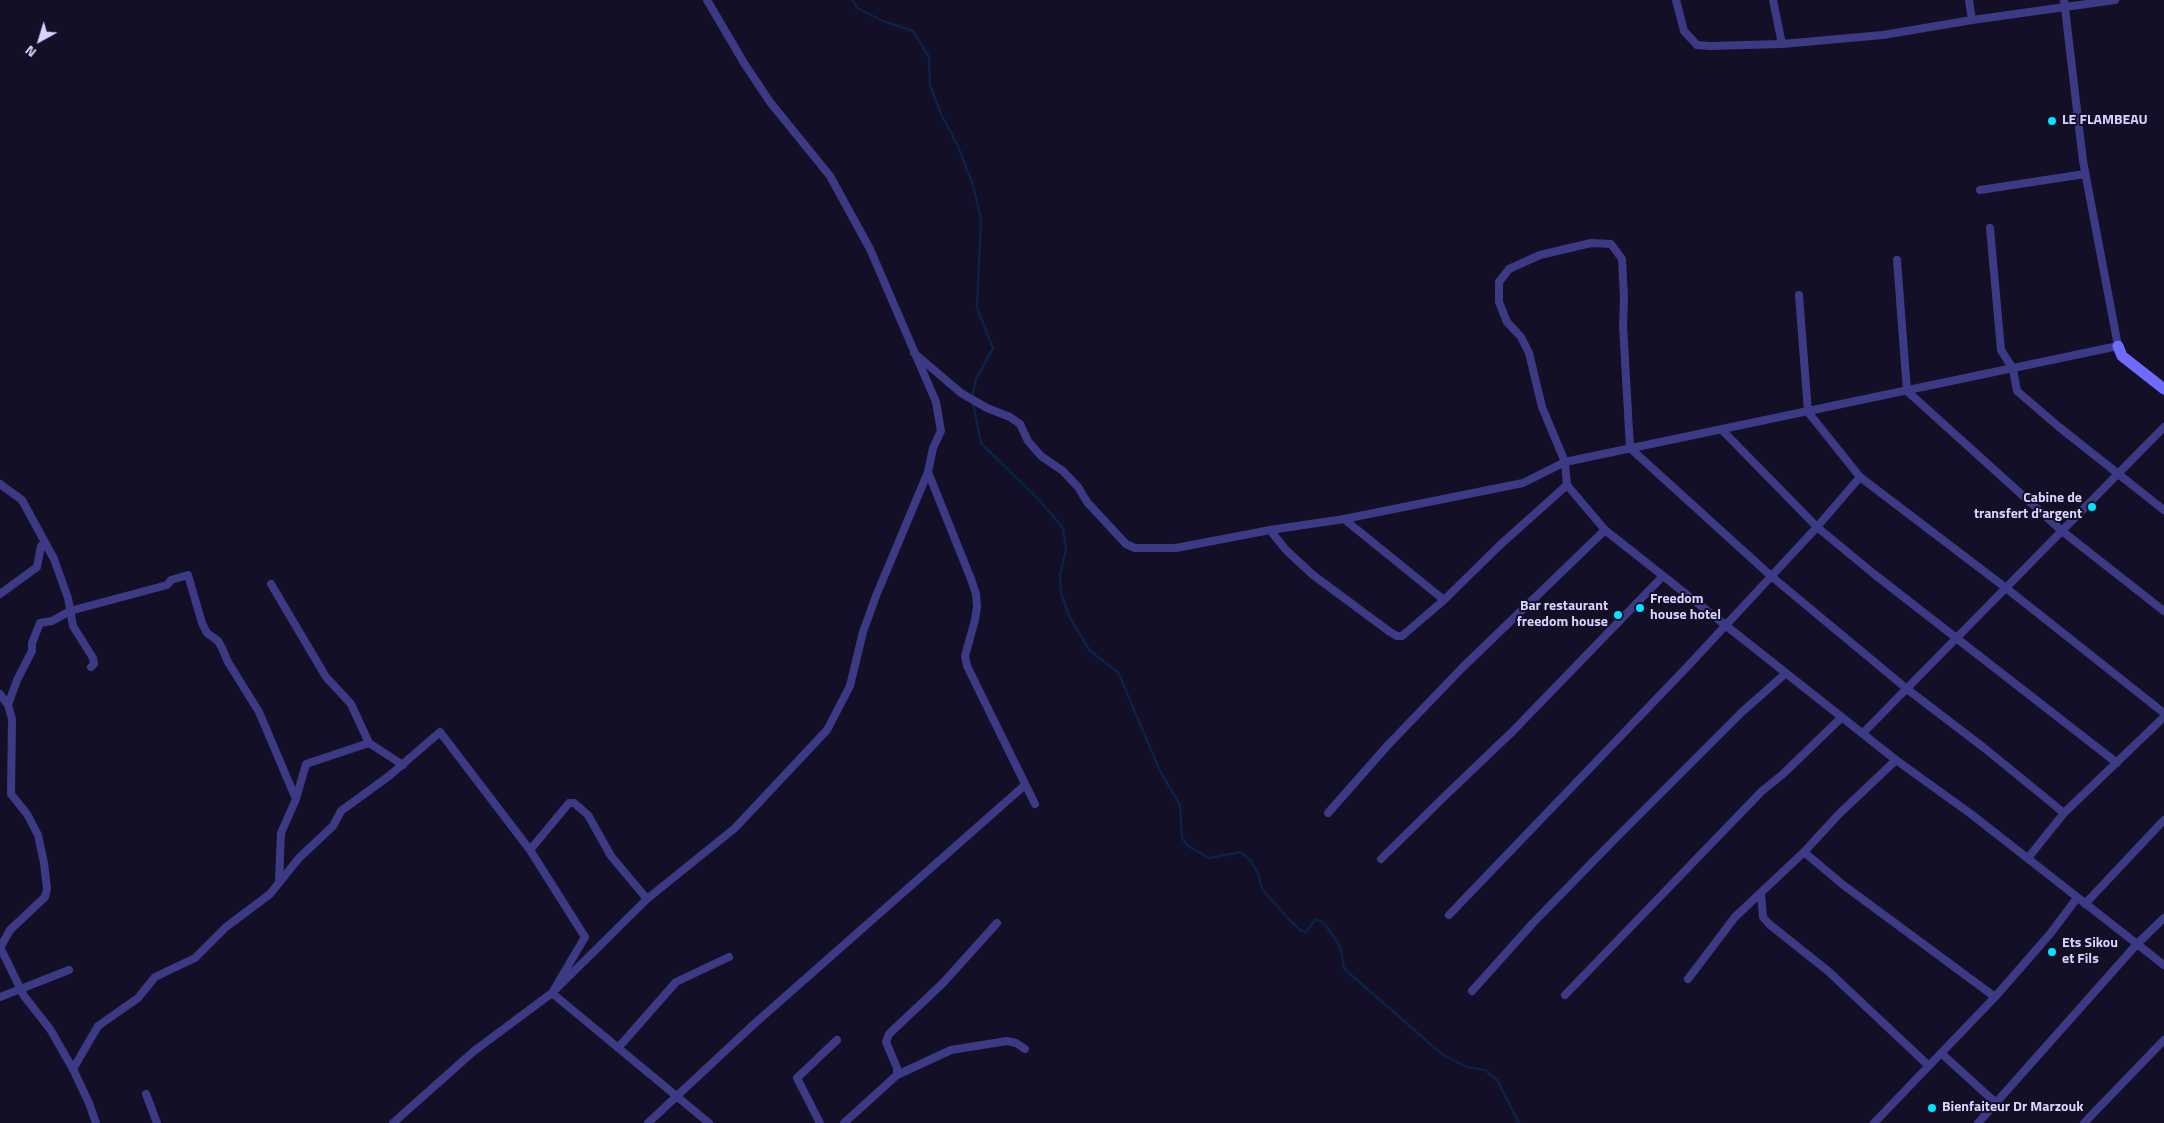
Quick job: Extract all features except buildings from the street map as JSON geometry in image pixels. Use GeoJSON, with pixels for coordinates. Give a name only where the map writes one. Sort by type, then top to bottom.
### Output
{"type":"FeatureCollection","features":[{"type":"Feature","properties":{"kind":"street"},"geometry":{"type":"LineString","coordinates":[[393,1123],[474,1051],[552,993],[647,899],[735,828],[827,730],[850,686],[863,632],[876,596],[928,472],[933,448],[941,431],[936,402],[898,311],[889,298],[870,249],[830,176],[770,102],[744,63],[707,0]]}},
{"type":"Feature","properties":{"kind":"street"},"geometry":{"type":"LineString","coordinates":[[1676,0],[1684,31],[1697,45],[1782,44],[1884,35],[2064,4],[2114,0]]}},
{"type":"Feature","properties":{"kind":"street"},"geometry":{"type":"LineString","coordinates":[[1773,0],[1782,44]]}},
{"type":"Feature","properties":{"kind":"street"},"geometry":{"type":"LineString","coordinates":[[1969,0],[1972,20]]}},
{"type":"Feature","properties":{"kind":"street"},"geometry":{"type":"LineString","coordinates":[[2064,4],[2085,174],[2118,346],[2122,356],[2164,389]]}},
{"type":"Feature","properties":{"kind":"street"},"geometry":{"type":"LineString","coordinates":[[1980,190],[2085,174]]}},
{"type":"Feature","properties":{"kind":"street"},"geometry":{"type":"LineString","coordinates":[[1990,228],[2001,350],[2013,369],[2018,391],[2164,510]]}},
{"type":"Feature","properties":{"kind":"street"},"geometry":{"type":"LineString","coordinates":[[2064,814],[1771,576],[1630,448],[1623,325],[1622,259],[1611,244],[1591,243],[1540,255],[1509,269],[1499,282],[1499,302],[1507,322],[1521,337],[1529,353],[1542,407],[1565,462],[1567,485],[1605,530],[1842,718],[2028,858],[2164,965]]}},
{"type":"Feature","properties":{"kind":"street"},"geometry":{"type":"LineString","coordinates":[[1896,260],[1907,391],[2062,531],[2164,611]]}},
{"type":"Feature","properties":{"kind":"street"},"geometry":{"type":"LineString","coordinates":[[1799,295],[1808,412],[1860,477],[2006,588],[2164,713]]}},
{"type":"Feature","properties":{"kind":"street"},"geometry":{"type":"LineString","coordinates":[[914,353],[961,393],[987,408],[1010,417],[1020,424],[1028,441],[1041,456],[1063,471],[1078,487],[1087,502],[1126,544],[1135,548],[1176,548],[1270,530],[1344,519],[1523,483],[1565,462],[2118,346]]}},
{"type":"Feature","properties":{"kind":"street"},"geometry":{"type":"LineString","coordinates":[[1863,733],[2164,427]]}},
{"type":"Feature","properties":{"kind":"street"},"geometry":{"type":"LineString","coordinates":[[1722,430],[1817,527],[1874,574],[2116,762]]}},
{"type":"Feature","properties":{"kind":"street"},"geometry":{"type":"LineString","coordinates":[[928,472],[976,594],[975,620],[965,656],[967,666],[1035,804]]}},
{"type":"Feature","properties":{"kind":"street"},"geometry":{"type":"LineString","coordinates":[[1449,915],[1687,667],[1817,527],[1860,477]]}},
{"type":"Feature","properties":{"kind":"street"},"geometry":{"type":"LineString","coordinates":[[0,484],[22,500],[54,559],[73,626],[93,658],[94,664],[91,667]]}},
{"type":"Feature","properties":{"kind":"street"},"geometry":{"type":"LineString","coordinates":[[1270,530],[1286,550],[1313,575],[1354,607],[1397,636],[1406,633],[1444,600],[1500,545],[1567,485]]}},
{"type":"Feature","properties":{"kind":"street"},"geometry":{"type":"LineString","coordinates":[[1344,519],[1444,600]]}},
{"type":"Feature","properties":{"kind":"street"},"geometry":{"type":"LineString","coordinates":[[1328,813],[1388,745],[1462,668],[1605,530]]}},
{"type":"Feature","properties":{"kind":"street"},"geometry":{"type":"LineString","coordinates":[[0,594],[37,567],[41,546],[45,542]]}},
{"type":"Feature","properties":{"kind":"street"},"geometry":{"type":"LineString","coordinates":[[8,705],[17,680],[32,651],[37,626],[40,623],[52,621],[70,611],[167,586],[170,581],[188,575],[202,623],[207,633],[218,641],[228,662],[259,712],[296,799]]}},
{"type":"Feature","properties":{"kind":"street"},"geometry":{"type":"LineString","coordinates":[[1381,859],[1525,719],[1662,576]]}},
{"type":"Feature","properties":{"kind":"street"},"geometry":{"type":"LineString","coordinates":[[272,584],[326,677],[351,704],[369,743],[403,764]]}},
{"type":"Feature","properties":{"kind":"street"},"geometry":{"type":"LineString","coordinates":[[1472,991],[1533,923],[1614,840],[1742,712],[1786,673]]}},
{"type":"Feature","properties":{"kind":"street"},"geometry":{"type":"LineString","coordinates":[[0,694],[8,705],[12,719],[12,794],[28,814],[38,835],[47,889],[45,897],[10,930],[0,948],[20,989],[50,1030],[73,1069],[89,1102],[96,1123]]}},
{"type":"Feature","properties":{"kind":"street"},"geometry":{"type":"LineString","coordinates":[[2028,858],[2064,814],[2164,717]]}},
{"type":"Feature","properties":{"kind":"street"},"geometry":{"type":"LineString","coordinates":[[1565,995],[1762,791],[1842,718]]}},
{"type":"Feature","properties":{"kind":"street"},"geometry":{"type":"LineString","coordinates":[[73,1069],[98,1026],[138,998],[155,978],[195,958],[226,927],[270,894],[299,858],[333,826],[342,811],[403,764],[440,732],[530,850],[585,937],[552,993]]}},
{"type":"Feature","properties":{"kind":"street"},"geometry":{"type":"LineString","coordinates":[[279,882],[281,833],[296,799],[306,764],[369,743]]}},
{"type":"Feature","properties":{"kind":"street"},"geometry":{"type":"LineString","coordinates":[[1688,979],[1735,917],[1804,852],[1839,814],[1896,760]]}},
{"type":"Feature","properties":{"kind":"street"},"geometry":{"type":"LineString","coordinates":[[648,1123],[675,1096],[1025,785]]}},
{"type":"Feature","properties":{"kind":"street"},"geometry":{"type":"LineString","coordinates":[[530,850],[570,803],[574,803],[588,815],[611,856],[647,899]]}},
{"type":"Feature","properties":{"kind":"street"},"geometry":{"type":"LineString","coordinates":[[2085,904],[2164,820]]}},
{"type":"Feature","properties":{"kind":"street"},"geometry":{"type":"LineString","coordinates":[[1804,852],[1850,890],[1995,997]]}},
{"type":"Feature","properties":{"kind":"street"},"geometry":{"type":"LineString","coordinates":[[1760,894],[1762,917],[1820,965],[1929,1066]]}},
{"type":"Feature","properties":{"kind":"street"},"geometry":{"type":"LineString","coordinates":[[1874,1123],[1995,997],[2050,934],[2077,898]]}},
{"type":"Feature","properties":{"kind":"street"},"geometry":{"type":"LineString","coordinates":[[1978,1123],[2137,944],[2164,918]]}},
{"type":"Feature","properties":{"kind":"street"},"geometry":{"type":"LineString","coordinates":[[897,1075],[897,1068],[886,1042],[889,1034],[943,982],[997,923]]}},
{"type":"Feature","properties":{"kind":"street"},"geometry":{"type":"LineString","coordinates":[[618,1048],[676,982],[729,957]]}},
{"type":"Feature","properties":{"kind":"street"},"geometry":{"type":"LineString","coordinates":[[0,998],[68,970]]}},
{"type":"Feature","properties":{"kind":"street"},"geometry":{"type":"LineString","coordinates":[[552,993],[709,1123]]}},
{"type":"Feature","properties":{"kind":"street"},"geometry":{"type":"LineString","coordinates":[[820,1123],[797,1078],[838,1040]]}},
{"type":"Feature","properties":{"kind":"street"},"geometry":{"type":"LineString","coordinates":[[844,1123],[897,1075],[942,1052],[1007,1041],[1016,1043],[1025,1049]]}},
{"type":"Feature","properties":{"kind":"street"},"geometry":{"type":"LineString","coordinates":[[2084,1123],[2163,1042]]}},
{"type":"Feature","properties":{"kind":"street"},"geometry":{"type":"LineString","coordinates":[[1941,1053],[1996,1103]]}},
{"type":"Feature","properties":{"kind":"street"},"geometry":{"type":"LineString","coordinates":[[146,1094],[157,1123]]}},
{"type":"Feature","properties":{"kind":"waterway"},"geometry":{"type":"LineString","coordinates":[[853,0],[857,8],[883,21],[913,31],[929,57],[930,85],[973,185],[981,219],[977,308],[993,348],[976,379],[972,398]]}},
{"type":"Feature","properties":{"kind":"waterway"},"geometry":{"type":"LineString","coordinates":[[973,403],[981,443],[1041,502],[1063,528],[1066,549],[1060,575],[1061,593],[1069,616],[1090,651],[1118,672],[1160,771],[1180,805],[1182,838],[1188,846],[1209,858],[1241,852],[1251,861],[1258,873],[1262,889],[1300,930],[1306,932],[1316,919],[1324,923],[1340,946],[1344,968],[1349,973],[1443,1055],[1467,1067],[1485,1070],[1497,1080],[1519,1123]]}},
{"type":"Feature","properties":{"kind":"place","name":"LE FLAMBEAU"},"geometry":{"type":"Point","coordinates":[2052,121]}},
{"type":"Feature","properties":{"kind":"place","name":"Cabine de transfert d'argent"},"geometry":{"type":"Point","coordinates":[2092,507]}},
{"type":"Feature","properties":{"kind":"place","name":"Freedom house hotel"},"geometry":{"type":"Point","coordinates":[1640,608]}},
{"type":"Feature","properties":{"kind":"place","name":"Bar restaurant freedom house"},"geometry":{"type":"Point","coordinates":[1618,615]}},
{"type":"Feature","properties":{"kind":"place","name":"Ets Sikou et Fils"},"geometry":{"type":"Point","coordinates":[2052,952]}},
{"type":"Feature","properties":{"kind":"place","name":"Bienfaiteur Dr Marzouk"},"geometry":{"type":"Point","coordinates":[1932,1108]}}]}
